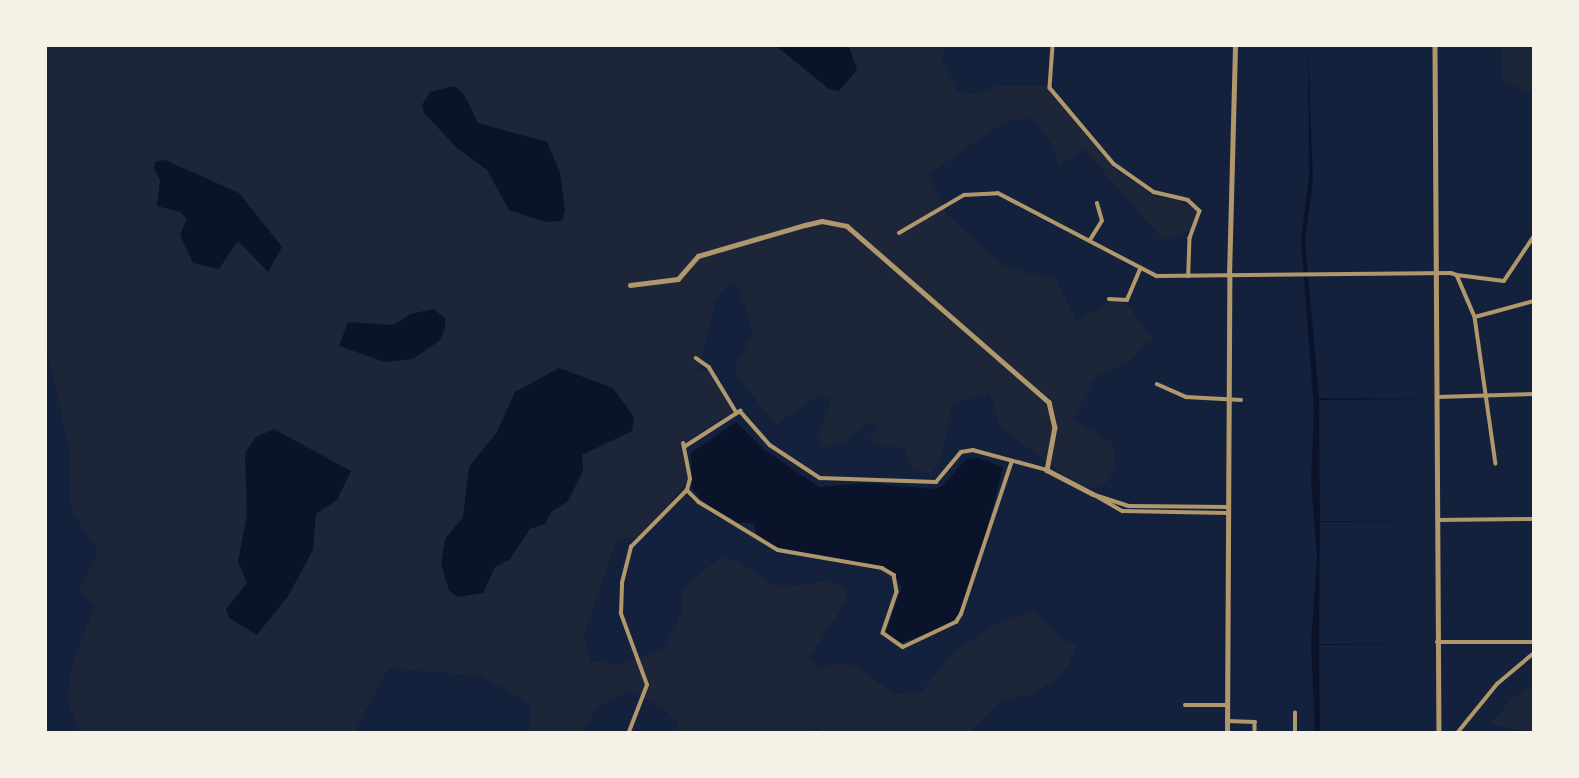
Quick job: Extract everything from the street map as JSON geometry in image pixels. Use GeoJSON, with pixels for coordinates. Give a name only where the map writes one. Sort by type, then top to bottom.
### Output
{"type":"FeatureCollection","features":[{"type":"Feature","properties":{"kind":"street"},"geometry":{"type":"LineString","coordinates":[[1053,46],[1050,88],[1114,164],[1154,192],[1188,200],[1200,211],[1190,238],[1189,276]]}},
{"type":"Feature","properties":{"kind":"street"},"geometry":{"type":"LineString","coordinates":[[1227,733],[1229,276],[1236,46]]}},
{"type":"Feature","properties":{"kind":"street"},"geometry":{"type":"LineString","coordinates":[[1435,46],[1439,733]]}},
{"type":"Feature","properties":{"kind":"street"},"geometry":{"type":"LineString","coordinates":[[899,233],[964,195],[998,193],[1090,240],[1140,270],[1157,276],[1457,275],[1504,281],[1534,236]]}},
{"type":"Feature","properties":{"kind":"street"},"geometry":{"type":"LineString","coordinates":[[1090,240],[1102,221],[1097,204]]}},
{"type":"Feature","properties":{"kind":"street"},"geometry":{"type":"LineString","coordinates":[[630,285],[678,279],[698,256],[805,225],[822,221],[847,226],[1049,402],[1055,428],[1046,470]]}},
{"type":"Feature","properties":{"kind":"street"},"geometry":{"type":"LineString","coordinates":[[1109,299],[1127,300],[1140,270]]}},
{"type":"Feature","properties":{"kind":"street"},"geometry":{"type":"LineString","coordinates":[[1457,275],[1475,317],[1496,464]]}},
{"type":"Feature","properties":{"kind":"street"},"geometry":{"type":"LineString","coordinates":[[1475,317],[1534,301]]}},
{"type":"Feature","properties":{"kind":"street"},"geometry":{"type":"LineString","coordinates":[[696,358],[709,367],[737,413],[770,445],[820,478],[864,477],[920,484],[942,478],[961,452],[973,450],[1046,470],[1123,511],[1227,510]]}},
{"type":"Feature","properties":{"kind":"street"},"geometry":{"type":"LineString","coordinates":[[1157,384],[1186,397],[1241,400]]}},
{"type":"Feature","properties":{"kind":"street"},"geometry":{"type":"LineString","coordinates":[[1437,397],[1534,394]]}},
{"type":"Feature","properties":{"kind":"street"},"geometry":{"type":"LineString","coordinates":[[629,733],[647,685],[619,606],[627,556],[687,490],[691,478],[683,446],[737,413]]}},
{"type":"Feature","properties":{"kind":"street"},"geometry":{"type":"LineString","coordinates":[[687,490],[699,502],[778,550],[882,568],[894,575],[897,592],[883,633],[903,647],[956,622],[961,614],[1012,461]]}},
{"type":"Feature","properties":{"kind":"street"},"geometry":{"type":"LineString","coordinates":[[1438,520],[1534,519]]}},
{"type":"Feature","properties":{"kind":"street"},"geometry":{"type":"LineString","coordinates":[[1437,642],[1534,642]]}},
{"type":"Feature","properties":{"kind":"street"},"geometry":{"type":"LineString","coordinates":[[1458,733],[1497,684],[1534,653]]}},
{"type":"Feature","properties":{"kind":"street"},"geometry":{"type":"LineString","coordinates":[[1185,705],[1227,705]]}},
{"type":"Feature","properties":{"kind":"street"},"geometry":{"type":"LineString","coordinates":[[1295,713],[1295,733]]}},
{"type":"Feature","properties":{"kind":"street"},"geometry":{"type":"LineString","coordinates":[[1227,721],[1255,722],[1255,733]]}},
{"type":"Feature","properties":{"kind":"shaded area"},"geometry":{"type":"Polygon","coordinates":[[[46,46],[945,46],[941,60],[956,90],[977,95],[997,86],[1047,86],[1117,171],[1155,197],[1181,201],[1196,210],[1191,230],[1163,240],[1084,149],[1058,167],[1055,149],[1033,118],[1004,122],[929,174],[948,216],[1004,266],[1042,277],[1054,275],[1076,321],[1120,296],[1154,340],[1142,346],[1130,362],[1095,377],[1073,419],[1112,443],[1116,466],[1107,482],[1094,488],[1078,485],[1045,461],[998,424],[990,392],[952,405],[941,458],[931,474],[912,468],[903,447],[888,447],[868,440],[879,428],[869,422],[845,442],[822,446],[818,431],[830,406],[828,399],[819,395],[776,425],[737,376],[736,364],[753,334],[739,287],[730,282],[715,301],[698,370],[708,370],[732,412],[680,446],[688,480],[659,518],[639,537],[616,540],[584,635],[591,661],[619,664],[666,647],[683,610],[682,590],[719,558],[739,561],[769,583],[786,587],[827,581],[842,586],[848,598],[809,658],[819,669],[840,662],[860,669],[894,694],[921,692],[953,653],[1002,620],[1035,612],[1067,643],[1076,645],[1070,663],[1055,680],[1030,695],[1000,701],[970,732],[823,732],[818,726],[810,732],[678,732],[677,722],[663,707],[631,691],[598,706],[583,732],[529,732],[531,705],[480,676],[389,668],[355,729],[358,732],[79,732],[67,697],[74,657],[95,607],[79,591],[98,551],[71,510],[69,448],[46,346],[46,46]]]}},
{"type":"Feature","properties":{"kind":"shaded area"},"geometry":{"type":"Polygon","coordinates":[[[776,46],[849,46],[857,70],[839,91],[829,89],[776,46]]]}},
{"type":"Feature","properties":{"kind":"shaded area"},"geometry":{"type":"Polygon","coordinates":[[[1308,46],[1313,181],[1305,240],[1319,398],[1433,399],[1319,400],[1320,521],[1433,522],[1320,522],[1319,644],[1433,645],[1319,645],[1320,732],[1315,732],[1311,643],[1317,557],[1311,481],[1314,410],[1301,241],[1309,175],[1308,46]]]}},
{"type":"Feature","properties":{"kind":"shaded area"},"geometry":{"type":"Polygon","coordinates":[[[1501,46],[1533,46],[1533,86],[1529,93],[1503,81],[1501,46]]]}},
{"type":"Feature","properties":{"kind":"shaded area"},"geometry":{"type":"Polygon","coordinates":[[[454,86],[464,94],[478,123],[547,142],[560,172],[565,211],[562,221],[545,222],[509,210],[487,170],[457,148],[424,113],[422,105],[430,92],[454,86]]]}},
{"type":"Feature","properties":{"kind":"shaded area"},"geometry":{"type":"Polygon","coordinates":[[[165,160],[239,193],[282,247],[268,272],[238,241],[219,269],[193,263],[180,235],[187,219],[180,212],[157,206],[160,180],[154,168],[156,161],[165,160]]]}},
{"type":"Feature","properties":{"kind":"shaded area"},"geometry":{"type":"Polygon","coordinates":[[[433,309],[445,318],[445,329],[439,341],[413,359],[385,362],[339,346],[348,322],[393,325],[411,314],[433,309]]]}},
{"type":"Feature","properties":{"kind":"shaded area"},"geometry":{"type":"Polygon","coordinates":[[[559,368],[613,388],[634,417],[632,431],[582,455],[583,471],[568,501],[551,512],[545,524],[530,529],[509,560],[495,567],[483,593],[457,597],[449,590],[441,564],[445,539],[463,517],[469,467],[497,432],[515,392],[559,368]]]}},
{"type":"Feature","properties":{"kind":"shaded area"},"geometry":{"type":"Polygon","coordinates":[[[736,422],[766,451],[819,487],[864,483],[934,489],[943,486],[966,459],[978,458],[1003,467],[982,549],[956,622],[899,644],[886,632],[902,587],[891,571],[768,545],[756,534],[754,523],[739,523],[702,501],[692,488],[691,453],[736,422]]]}},
{"type":"Feature","properties":{"kind":"shaded area"},"geometry":{"type":"Polygon","coordinates":[[[274,429],[351,471],[337,500],[316,514],[313,550],[288,596],[257,635],[229,618],[226,609],[247,583],[238,562],[247,515],[245,453],[256,437],[274,429]]]}},
{"type":"Feature","properties":{"kind":"shaded area"},"geometry":{"type":"Polygon","coordinates":[[[1533,685],[1533,732],[1490,724],[1512,699],[1533,685]]]}}]}
